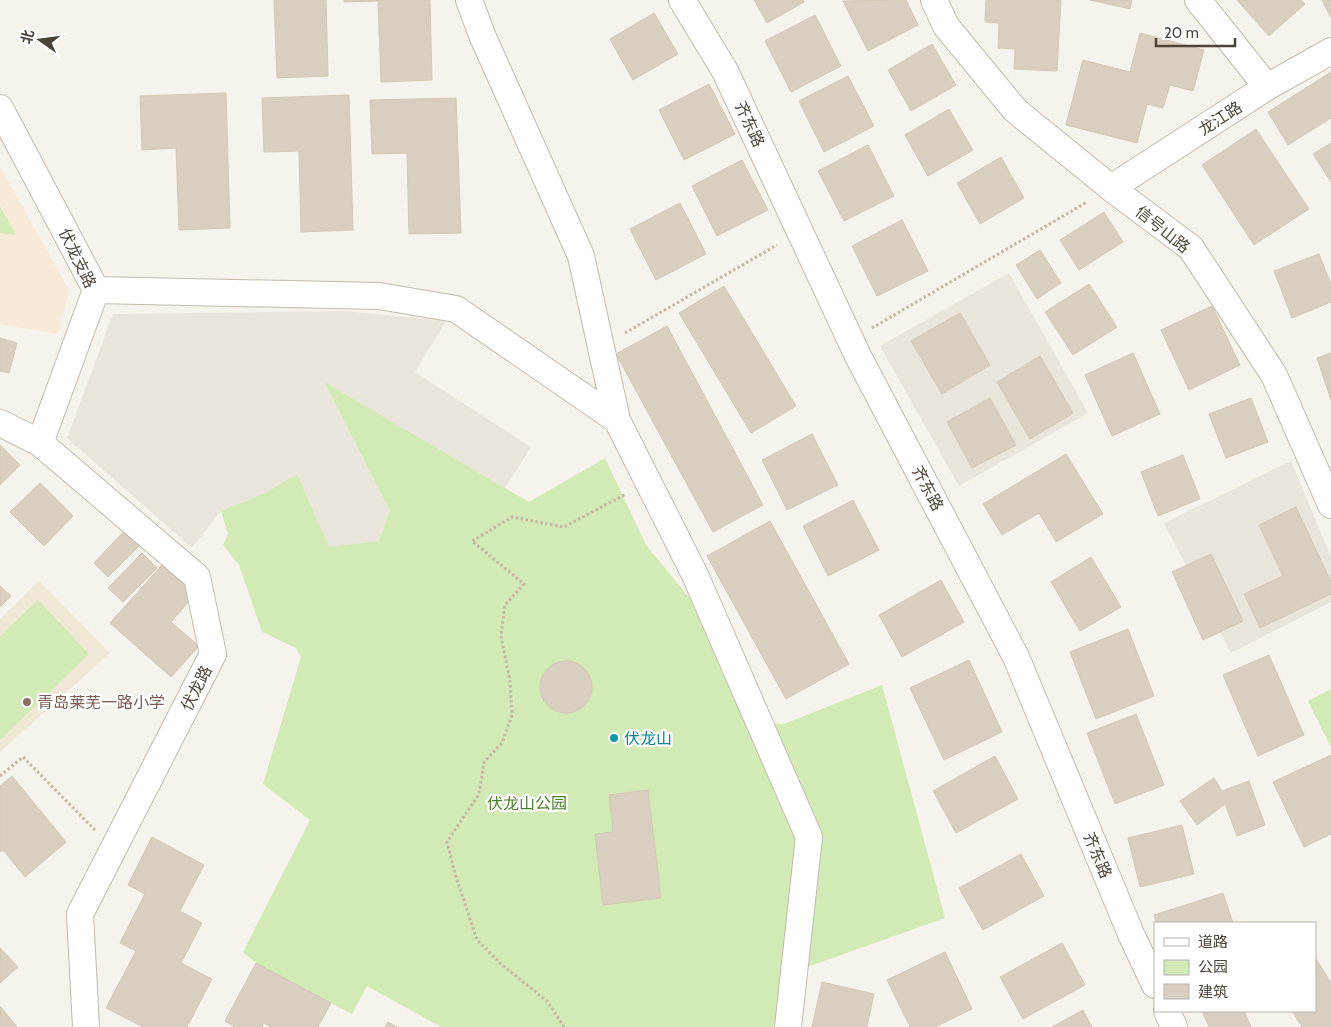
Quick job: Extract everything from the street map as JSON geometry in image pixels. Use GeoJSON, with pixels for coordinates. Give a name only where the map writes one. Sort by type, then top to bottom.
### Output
{"type":"FeatureCollection","features":[{"type":"Feature","properties":{"kind":"street"},"geometry":{"type":"LineString","coordinates":[[469,0],[482,34],[581,256],[617,420],[695,575],[809,837],[788,1027]]}},
{"type":"Feature","properties":{"kind":"street","name":"齐东路"},"geometry":{"type":"LineString","coordinates":[[682,0],[725,71],[851,341],[1016,657],[1131,934],[1154,983]]}},
{"type":"Feature","properties":{"kind":"street","name":"信号山路"},"geometry":{"type":"LineString","coordinates":[[934,0],[946,26],[1015,110],[1111,188],[1191,248],[1274,375],[1331,505]]}},
{"type":"Feature","properties":{"kind":"street"},"geometry":{"type":"LineString","coordinates":[[1198,0],[1267,87]]}},
{"type":"Feature","properties":{"kind":"street","name":"龙江路"},"geometry":{"type":"LineString","coordinates":[[1111,188],[1267,87],[1331,50]]}},
{"type":"Feature","properties":{"kind":"street","name":"伏龙支路"},"geometry":{"type":"LineString","coordinates":[[0,108],[96,290],[40,443]]}},
{"type":"Feature","properties":{"kind":"street"},"geometry":{"type":"LineString","coordinates":[[96,290],[379,296],[456,309],[617,420]]}},
{"type":"Feature","properties":{"kind":"street","name":"伏龙路"},"geometry":{"type":"LineString","coordinates":[[0,423],[40,443],[197,577],[213,654],[80,914],[86,1027]]}},
{"type":"Feature","properties":{"kind":"street"},"geometry":{"type":"LineString","coordinates":[[1166,1012],[1174,1027]]}},
{"type":"Feature","properties":{"kind":"path"},"geometry":{"type":"LineString","coordinates":[[851,341],[1111,188]]}},
{"type":"Feature","properties":{"kind":"path"},"geometry":{"type":"LineString","coordinates":[[601,348],[800,232]]}},
{"type":"Feature","properties":{"kind":"path"},"geometry":{"type":"LineString","coordinates":[[564,1027],[547,1001],[502,965],[477,940],[455,874],[447,842],[479,794],[484,762],[502,744],[512,715],[510,681],[501,636],[504,605],[524,584],[472,541],[512,517],[564,527],[648,482]]}},
{"type":"Feature","properties":{"kind":"path"},"geometry":{"type":"LineString","coordinates":[[0,776],[23,757],[113,849]]}},
{"type":"Feature","properties":{"kind":"shaded area"},"geometry":{"type":"Polygon","coordinates":[[[0,167],[69,290],[58,334],[0,324],[0,167]]]}},
{"type":"Feature","properties":{"kind":"shaded area"},"geometry":{"type":"Polygon","coordinates":[[[1009,273],[1088,413],[959,486],[880,346],[1009,273]]]}},
{"type":"Feature","properties":{"kind":"shaded area"},"geometry":{"type":"Polygon","coordinates":[[[344,311],[446,321],[415,372],[531,447],[505,488],[324,383],[390,511],[379,541],[329,548],[297,474],[265,493],[221,511],[192,548],[67,438],[113,314],[344,311]]]}},
{"type":"Feature","properties":{"kind":"shaded area"},"geometry":{"type":"Polygon","coordinates":[[[1291,461],[1331,557],[1331,602],[1231,653],[1164,523],[1291,461]]]}},
{"type":"Feature","properties":{"kind":"shaded area","name":"青岛莱芜一路小学"},"geometry":{"type":"Polygon","coordinates":[[[39,581],[110,653],[0,752],[0,619],[39,581]]]}},
{"type":"Feature","properties":{"kind":"green space"},"geometry":{"type":"Polygon","coordinates":[[[0,206],[16,235],[0,233],[0,206]]]}},
{"type":"Feature","properties":{"kind":"green space","name":"伏龙山公园"},"geometry":{"type":"Polygon","coordinates":[[[324,382],[529,502],[605,458],[646,545],[693,602],[731,692],[755,722],[784,724],[882,685],[945,918],[807,967],[794,1027],[441,1027],[367,986],[352,1014],[256,963],[243,952],[310,820],[263,784],[301,657],[296,648],[262,632],[239,565],[223,545],[228,534],[221,511],[265,493],[297,474],[329,547],[379,541],[390,511],[324,382]]]}},
{"type":"Feature","properties":{"kind":"green space","name":"青岛莱芜一路小学"},"geometry":{"type":"Polygon","coordinates":[[[38,600],[89,654],[0,740],[0,636],[38,600]]]}},
{"type":"Feature","properties":{"kind":"green space"},"geometry":{"type":"Polygon","coordinates":[[[1331,689],[1331,747],[1308,701],[1331,689]]]}},
{"type":"Feature","properties":{"kind":"building"},"geometry":{"type":"Polygon","coordinates":[[[274,0],[326,0],[328,76],[277,78],[274,0]]]}},
{"type":"Feature","properties":{"kind":"building"},"geometry":{"type":"Polygon","coordinates":[[[344,0],[430,0],[432,80],[381,82],[378,1],[344,2],[344,0]]]}},
{"type":"Feature","properties":{"kind":"building"},"geometry":{"type":"Polygon","coordinates":[[[754,0],[803,0],[804,2],[767,23],[754,0]]]}},
{"type":"Feature","properties":{"kind":"building"},"geometry":{"type":"Polygon","coordinates":[[[906,0],[918,25],[868,51],[843,1],[906,0]]]}},
{"type":"Feature","properties":{"kind":"building"},"geometry":{"type":"Polygon","coordinates":[[[986,0],[1061,0],[1057,71],[1014,69],[1015,49],[998,48],[999,23],[985,22],[986,0]]]}},
{"type":"Feature","properties":{"kind":"building"},"geometry":{"type":"Polygon","coordinates":[[[1090,0],[1132,0],[1130,9],[1090,0]]]}},
{"type":"Feature","properties":{"kind":"building"},"geometry":{"type":"Polygon","coordinates":[[[1237,0],[1301,0],[1305,4],[1269,36],[1237,0]]]}},
{"type":"Feature","properties":{"kind":"building"},"geometry":{"type":"Polygon","coordinates":[[[1322,0],[1331,0],[1331,18],[1322,0]]]}},
{"type":"Feature","properties":{"kind":"building"},"geometry":{"type":"Polygon","coordinates":[[[654,13],[678,54],[633,80],[610,39],[654,13]]]}},
{"type":"Feature","properties":{"kind":"building"},"geometry":{"type":"Polygon","coordinates":[[[815,15],[841,66],[791,92],[765,41],[815,15]]]}},
{"type":"Feature","properties":{"kind":"building"},"geometry":{"type":"Polygon","coordinates":[[[1140,33],[1204,50],[1193,91],[1170,85],[1163,108],[1147,104],[1137,143],[1066,125],[1083,60],[1130,72],[1140,33]]]}},
{"type":"Feature","properties":{"kind":"building"},"geometry":{"type":"Polygon","coordinates":[[[932,44],[956,85],[911,111],[888,70],[932,44]]]}},
{"type":"Feature","properties":{"kind":"building"},"geometry":{"type":"Polygon","coordinates":[[[1331,72],[1331,118],[1288,145],[1268,112],[1331,72]]]}},
{"type":"Feature","properties":{"kind":"building"},"geometry":{"type":"Polygon","coordinates":[[[848,76],[874,126],[824,152],[799,101],[848,76]]]}},
{"type":"Feature","properties":{"kind":"building"},"geometry":{"type":"Polygon","coordinates":[[[709,84],[735,134],[684,160],[659,110],[709,84]]]}},
{"type":"Feature","properties":{"kind":"building"},"geometry":{"type":"Polygon","coordinates":[[[226,93],[230,228],[179,230],[176,148],[142,150],[140,96],[226,93]]]}},
{"type":"Feature","properties":{"kind":"building"},"geometry":{"type":"Polygon","coordinates":[[[349,95],[353,230],[301,232],[299,151],[264,152],[262,98],[349,95]]]}},
{"type":"Feature","properties":{"kind":"building"},"geometry":{"type":"Polygon","coordinates":[[[456,98],[461,233],[409,234],[407,153],[372,154],[370,100],[456,98]]]}},
{"type":"Feature","properties":{"kind":"building"},"geometry":{"type":"Polygon","coordinates":[[[949,109],[973,150],[928,176],[905,135],[949,109]]]}},
{"type":"Feature","properties":{"kind":"building"},"geometry":{"type":"Polygon","coordinates":[[[1256,129],[1309,209],[1254,245],[1202,165],[1256,129]]]}},
{"type":"Feature","properties":{"kind":"building"},"geometry":{"type":"Polygon","coordinates":[[[1331,143],[1331,182],[1313,154],[1331,143]]]}},
{"type":"Feature","properties":{"kind":"building"},"geometry":{"type":"Polygon","coordinates":[[[868,145],[894,196],[844,221],[818,171],[868,145]]]}},
{"type":"Feature","properties":{"kind":"building"},"geometry":{"type":"Polygon","coordinates":[[[1001,157],[1024,198],[980,224],[957,183],[1001,157]]]}},
{"type":"Feature","properties":{"kind":"building"},"geometry":{"type":"Polygon","coordinates":[[[742,160],[768,210],[717,236],[692,186],[742,160]]]}},
{"type":"Feature","properties":{"kind":"building"},"geometry":{"type":"Polygon","coordinates":[[[680,203],[706,254],[656,280],[630,229],[680,203]]]}},
{"type":"Feature","properties":{"kind":"building"},"geometry":{"type":"Polygon","coordinates":[[[1104,212],[1123,242],[1079,270],[1060,240],[1104,212]]]}},
{"type":"Feature","properties":{"kind":"building"},"geometry":{"type":"Polygon","coordinates":[[[902,220],[928,271],[877,296],[852,246],[902,220]]]}},
{"type":"Feature","properties":{"kind":"building"},"geometry":{"type":"Polygon","coordinates":[[[1040,250],[1061,283],[1037,299],[1016,265],[1040,250]]]}},
{"type":"Feature","properties":{"kind":"building"},"geometry":{"type":"Polygon","coordinates":[[[1319,254],[1331,284],[1331,302],[1292,318],[1274,271],[1319,254]]]}},
{"type":"Feature","properties":{"kind":"building"},"geometry":{"type":"Polygon","coordinates":[[[1089,284],[1117,327],[1073,355],[1045,312],[1089,284]]]}},
{"type":"Feature","properties":{"kind":"building"},"geometry":{"type":"Polygon","coordinates":[[[724,286],[796,406],[751,433],[679,313],[724,286]]]}},
{"type":"Feature","properties":{"kind":"building"},"geometry":{"type":"Polygon","coordinates":[[[1212,306],[1240,365],[1189,390],[1161,330],[1212,306]]]}},
{"type":"Feature","properties":{"kind":"building"},"geometry":{"type":"Polygon","coordinates":[[[960,313],[990,365],[942,394],[911,341],[960,313]]]}},
{"type":"Feature","properties":{"kind":"building"},"geometry":{"type":"Polygon","coordinates":[[[667,326],[763,505],[713,532],[616,354],[667,326]]]}},
{"type":"Feature","properties":{"kind":"building"},"geometry":{"type":"Polygon","coordinates":[[[0,338],[17,343],[9,373],[0,371],[0,338]]]}},
{"type":"Feature","properties":{"kind":"building"},"geometry":{"type":"Polygon","coordinates":[[[1133,353],[1160,414],[1112,436],[1085,375],[1133,353]]]}},
{"type":"Feature","properties":{"kind":"building"},"geometry":{"type":"Polygon","coordinates":[[[1331,353],[1331,400],[1317,358],[1331,353]]]}},
{"type":"Feature","properties":{"kind":"building"},"geometry":{"type":"Polygon","coordinates":[[[1040,356],[1073,413],[1030,439],[997,382],[1040,356]]]}},
{"type":"Feature","properties":{"kind":"building"},"geometry":{"type":"Polygon","coordinates":[[[990,398],[1016,445],[972,468],[947,422],[990,398]]]}},
{"type":"Feature","properties":{"kind":"building"},"geometry":{"type":"Polygon","coordinates":[[[1251,398],[1268,442],[1226,458],[1209,414],[1251,398]]]}},
{"type":"Feature","properties":{"kind":"building"},"geometry":{"type":"Polygon","coordinates":[[[812,434],[838,485],[787,510],[762,460],[812,434]]]}},
{"type":"Feature","properties":{"kind":"building"},"geometry":{"type":"Polygon","coordinates":[[[0,445],[20,465],[0,485],[0,445]]]}},
{"type":"Feature","properties":{"kind":"building"},"geometry":{"type":"Polygon","coordinates":[[[1066,454],[1103,514],[1056,542],[1039,513],[1002,535],[983,504],[1066,454]]]}},
{"type":"Feature","properties":{"kind":"building"},"geometry":{"type":"Polygon","coordinates":[[[1183,455],[1200,499],[1158,516],[1141,472],[1183,455]]]}},
{"type":"Feature","properties":{"kind":"building"},"geometry":{"type":"Polygon","coordinates":[[[40,483],[73,516],[44,546],[10,512],[40,483]]]}},
{"type":"Feature","properties":{"kind":"building"},"geometry":{"type":"Polygon","coordinates":[[[853,500],[879,550],[828,576],[803,526],[853,500]]]}},
{"type":"Feature","properties":{"kind":"building"},"geometry":{"type":"Polygon","coordinates":[[[1296,507],[1331,582],[1331,594],[1260,628],[1244,594],[1283,576],[1259,525],[1296,507]]]}},
{"type":"Feature","properties":{"kind":"building"},"geometry":{"type":"Polygon","coordinates":[[[770,521],[849,664],[786,699],[707,556],[770,521]]]}},
{"type":"Feature","properties":{"kind":"building"},"geometry":{"type":"Polygon","coordinates":[[[127,528],[142,543],[108,577],[94,563],[127,528]]]}},
{"type":"Feature","properties":{"kind":"building"},"geometry":{"type":"Polygon","coordinates":[[[142,553],[157,568],[123,602],[108,588],[142,553]]]}},
{"type":"Feature","properties":{"kind":"building"},"geometry":{"type":"Polygon","coordinates":[[[1211,554],[1243,621],[1203,640],[1172,572],[1211,554]]]}},
{"type":"Feature","properties":{"kind":"building"},"geometry":{"type":"Polygon","coordinates":[[[1091,557],[1121,607],[1080,631],[1051,582],[1091,557]]]}},
{"type":"Feature","properties":{"kind":"building"},"geometry":{"type":"Polygon","coordinates":[[[162,565],[195,594],[171,622],[199,646],[171,677],[110,623],[162,565]]]}},
{"type":"Feature","properties":{"kind":"building"},"geometry":{"type":"Polygon","coordinates":[[[941,580],[964,622],[902,657],[879,615],[941,580]]]}},
{"type":"Feature","properties":{"kind":"building"},"geometry":{"type":"Polygon","coordinates":[[[0,586],[11,596],[0,607],[0,586]]]}},
{"type":"Feature","properties":{"kind":"building"},"geometry":{"type":"Polygon","coordinates":[[[1128,629],[1154,696],[1096,719],[1070,652],[1128,629]]]}},
{"type":"Feature","properties":{"kind":"building"},"geometry":{"type":"Polygon","coordinates":[[[1269,655],[1304,735],[1258,756],[1223,675],[1269,655]]]}},
{"type":"Feature","properties":{"kind":"building"},"geometry":{"type":"Polygon","coordinates":[[[969,660],[1002,732],[944,760],[910,688],[969,660]]]}},
{"type":"Feature","properties":{"kind":"building"},"geometry":{"type":"Polygon","coordinates":[[[566,661],[576,663],[584,669],[590,677],[592,687],[590,697],[584,705],[576,711],[566,713],[556,711],[548,705],[542,697],[540,687],[542,677],[548,669],[556,663],[566,661]]]}},
{"type":"Feature","properties":{"kind":"building"},"geometry":{"type":"Polygon","coordinates":[[[1136,714],[1164,785],[1115,804],[1087,733],[1136,714]]]}},
{"type":"Feature","properties":{"kind":"building"},"geometry":{"type":"Polygon","coordinates":[[[1331,755],[1331,834],[1304,847],[1273,782],[1331,755]]]}},
{"type":"Feature","properties":{"kind":"building"},"geometry":{"type":"Polygon","coordinates":[[[995,756],[1018,799],[956,833],[933,791],[995,756]]]}},
{"type":"Feature","properties":{"kind":"building"},"geometry":{"type":"Polygon","coordinates":[[[12,776],[66,842],[25,877],[3,850],[0,852],[0,786],[12,776]]]}},
{"type":"Feature","properties":{"kind":"building"},"geometry":{"type":"Polygon","coordinates":[[[1214,778],[1222,791],[1249,781],[1265,825],[1237,836],[1225,804],[1197,825],[1180,801],[1214,778]]]}},
{"type":"Feature","properties":{"kind":"building"},"geometry":{"type":"Polygon","coordinates":[[[648,790],[661,898],[603,905],[595,834],[613,832],[609,795],[648,790]]]}},
{"type":"Feature","properties":{"kind":"building"},"geometry":{"type":"Polygon","coordinates":[[[1182,825],[1194,874],[1140,887],[1128,838],[1182,825]]]}},
{"type":"Feature","properties":{"kind":"building"},"geometry":{"type":"Polygon","coordinates":[[[152,837],[204,865],[180,911],[202,923],[181,963],[212,979],[187,1027],[143,1027],[106,1008],[136,951],[120,943],[145,894],[128,885],[152,837]]]}},
{"type":"Feature","properties":{"kind":"building"},"geometry":{"type":"Polygon","coordinates":[[[1021,854],[1044,896],[983,930],[959,888],[1021,854]]]}},
{"type":"Feature","properties":{"kind":"building"},"geometry":{"type":"Polygon","coordinates":[[[1223,893],[1233,922],[1156,922],[1154,915],[1223,893]]]}},
{"type":"Feature","properties":{"kind":"building"},"geometry":{"type":"Polygon","coordinates":[[[1062,943],[1085,985],[1023,1019],[1000,977],[1062,943]]]}},
{"type":"Feature","properties":{"kind":"building"},"geometry":{"type":"Polygon","coordinates":[[[0,948],[18,967],[0,983],[0,948]]]}},
{"type":"Feature","properties":{"kind":"building"},"geometry":{"type":"Polygon","coordinates":[[[945,952],[972,1009],[935,1027],[910,1027],[887,980],[945,952]]]}},
{"type":"Feature","properties":{"kind":"building"},"geometry":{"type":"Polygon","coordinates":[[[1316,959],[1331,983],[1331,1027],[1302,1027],[1293,1012],[1316,1012],[1316,959]]]}},
{"type":"Feature","properties":{"kind":"building"},"geometry":{"type":"Polygon","coordinates":[[[256,963],[331,1003],[318,1027],[271,1027],[264,1023],[262,1027],[235,1027],[225,1021],[256,963]]]}},
{"type":"Feature","properties":{"kind":"building"},"geometry":{"type":"Polygon","coordinates":[[[822,982],[874,994],[867,1027],[812,1027],[822,982]]]}},
{"type":"Feature","properties":{"kind":"building"},"geometry":{"type":"Polygon","coordinates":[[[0,1006],[17,1027],[0,1027],[0,1006]]]}},
{"type":"Feature","properties":{"kind":"building"},"geometry":{"type":"Polygon","coordinates":[[[1083,1010],[1092,1027],[1052,1027],[1083,1010]]]}},
{"type":"Feature","properties":{"kind":"building"},"geometry":{"type":"Polygon","coordinates":[[[1202,1012],[1244,1012],[1251,1027],[1209,1027],[1202,1012]]]}},
{"type":"Feature","properties":{"kind":"building"},"geometry":{"type":"Polygon","coordinates":[[[388,1022],[397,1027],[385,1027],[388,1022]]]}},
{"type":"Feature","properties":{"kind":"place","name":"青岛莱芜一路小学"},"geometry":{"type":"Point","coordinates":[27,702]}},
{"type":"Feature","properties":{"kind":"place","name":"伏龙山"},"geometry":{"type":"Point","coordinates":[614,738]}}]}
